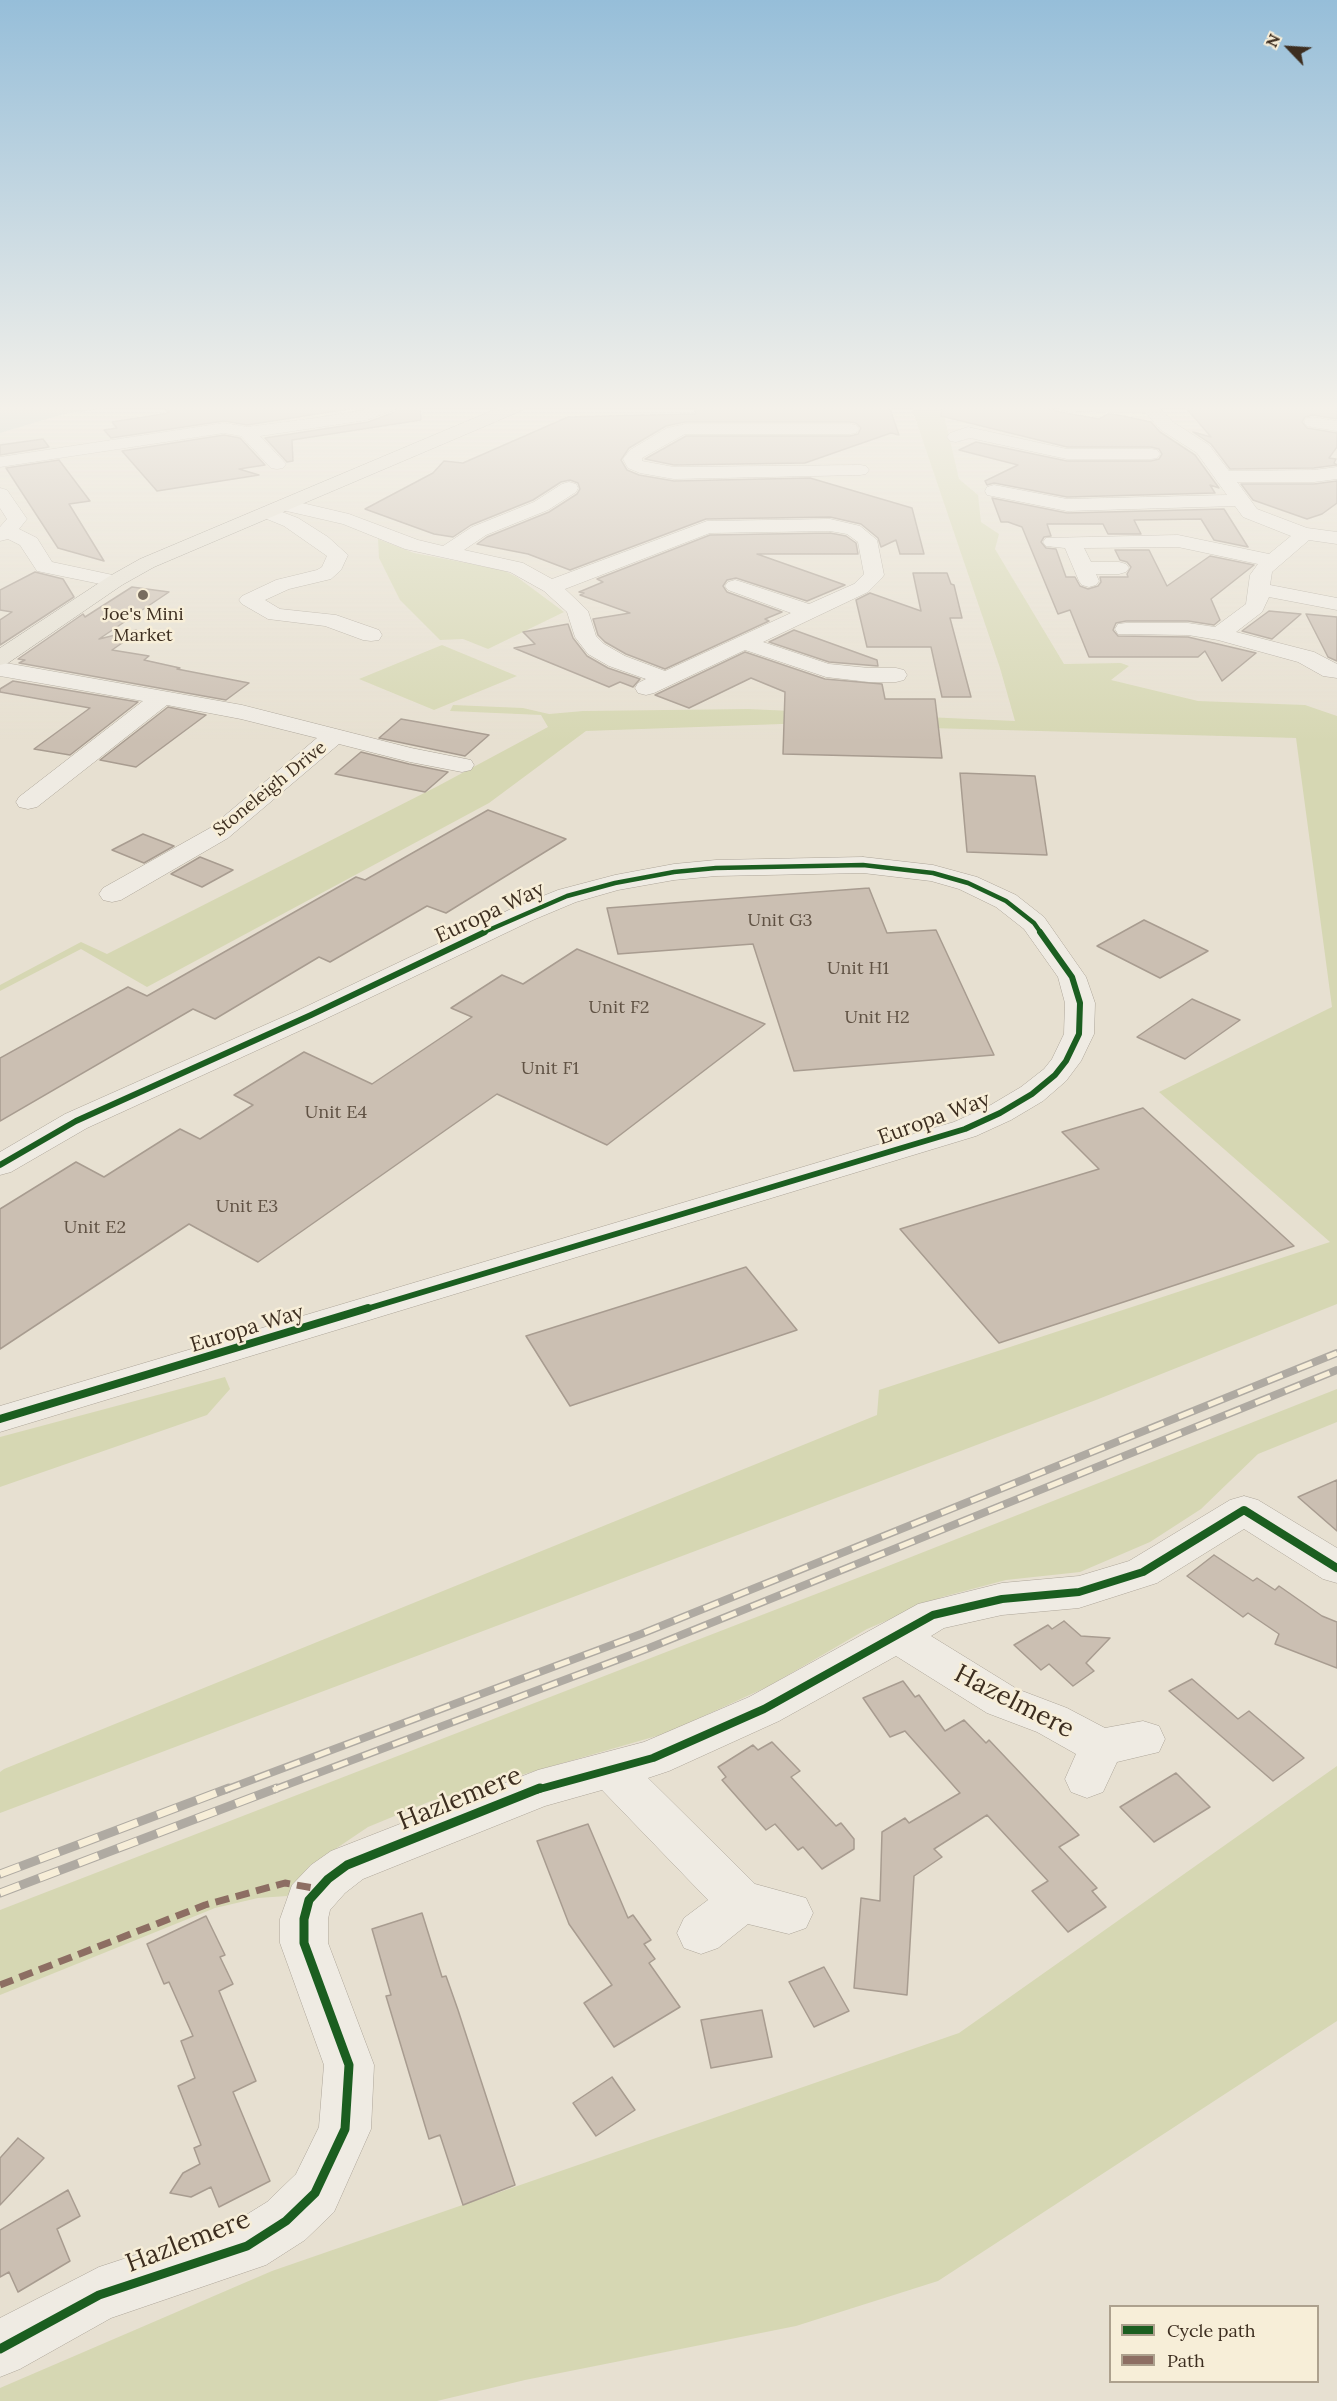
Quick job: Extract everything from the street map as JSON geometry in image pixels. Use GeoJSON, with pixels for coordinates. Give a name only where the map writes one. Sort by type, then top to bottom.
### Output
{"type":"FeatureCollection","features":[{"type":"Feature","properties":{"kind":"main road"},"geometry":{"type":"LineString","coordinates":[[0,658],[122,578],[173,550],[251,518]]}},
{"type":"Feature","properties":{"kind":"street"},"geometry":{"type":"LineString","coordinates":[[16,518],[3,535],[36,553],[40,564],[44,567],[56,571],[122,578]]}},
{"type":"Feature","properties":{"kind":"street"},"geometry":{"type":"LineString","coordinates":[[287,518],[338,555],[331,570],[315,578],[284,584],[249,600],[274,615],[328,620],[371,635]]}},
{"type":"Feature","properties":{"kind":"street"},"geometry":{"type":"LineString","coordinates":[[337,518],[349,520],[412,545],[516,567],[551,587],[580,616],[586,637],[596,649],[617,661],[666,679]]}},
{"type":"Feature","properties":{"kind":"street"},"geometry":{"type":"LineString","coordinates":[[447,552],[479,531],[511,518]]}},
{"type":"Feature","properties":{"kind":"street"},"geometry":{"type":"LineString","coordinates":[[1261,518],[1305,534],[1337,538]]}},
{"type":"Feature","properties":{"kind":"street"},"geometry":{"type":"LineString","coordinates":[[551,587],[707,527],[817,524],[843,527],[861,534],[867,540],[874,575],[861,588],[646,688]]}},
{"type":"Feature","properties":{"kind":"street"},"geometry":{"type":"LineString","coordinates":[[321,541],[375,530]]}},
{"type":"Feature","properties":{"kind":"street"},"geometry":{"type":"LineString","coordinates":[[1219,634],[1255,608],[1258,602],[1260,575],[1272,561],[1305,534]]}},
{"type":"Feature","properties":{"kind":"street"},"geometry":{"type":"LineString","coordinates":[[1119,568],[1086,574],[1062,542],[1178,541],[1272,561]]}},
{"type":"Feature","properties":{"kind":"street"},"geometry":{"type":"LineString","coordinates":[[751,587],[810,612]]}},
{"type":"Feature","properties":{"kind":"street"},"geometry":{"type":"LineString","coordinates":[[1258,589],[1337,604]]}},
{"type":"Feature","properties":{"kind":"street"},"geometry":{"type":"LineString","coordinates":[[1127,632],[1188,629],[1219,634],[1306,657],[1335,674]]}},
{"type":"Feature","properties":{"kind":"street"},"geometry":{"type":"LineString","coordinates":[[744,643],[826,670],[869,675],[900,675]]}},
{"type":"Feature","properties":{"kind":"street","name":"Stoneleigh Drive"},"geometry":{"type":"LineString","coordinates":[[0,669],[242,712],[333,736],[462,765]]}},
{"type":"Feature","properties":{"kind":"street"},"geometry":{"type":"LineString","coordinates":[[27,790],[52,783],[162,698]]}},
{"type":"Feature","properties":{"kind":"street","name":"Stoneleigh Drive"},"geometry":{"type":"LineString","coordinates":[[111,893],[219,833],[333,736]]}},
{"type":"Feature","properties":{"kind":"street","name":"Europa Way"},"geometry":{"type":"LineString","coordinates":[[0,1165],[76,1121],[311,1015],[523,914],[567,896],[615,883],[674,872],[716,868],[864,865],[933,873],[968,883],[1006,901],[1034,923],[1072,977],[1080,1003],[1079,1034],[1066,1061],[1055,1075],[1032,1095],[966,1130],[0,1419]]}},
{"type":"Feature","properties":{"kind":"street","name":"Hazlemere"},"geometry":{"type":"LineString","coordinates":[[0,2349],[99,2295],[247,2246],[286,2221],[315,2193],[345,2130],[349,2065],[304,1943],[304,1919],[309,1900],[328,1879],[347,1865],[538,1789],[653,1758],[764,1709],[933,1615],[1002,1599],[1078,1592],[1143,1572],[1244,1510],[1337,1568]]}},
{"type":"Feature","properties":{"kind":"street","name":"Hazelmere"},"geometry":{"type":"LineString","coordinates":[[898,1636],[1002,1701],[1052,1720],[1094,1763],[1143,1739]]}},
{"type":"Feature","properties":{"kind":"street"},"geometry":{"type":"LineString","coordinates":[[610,1770],[741,1902],[789,1913]]}},
{"type":"Feature","properties":{"kind":"street"},"geometry":{"type":"LineString","coordinates":[[701,1933],[741,1902]]}},
{"type":"Feature","properties":{"kind":"green space"},"geometry":{"type":"Polygon","coordinates":[[[949,518],[981,518],[981,522],[999,534],[995,549],[1064,664],[1121,663],[1129,666],[1111,680],[1198,701],[1305,705],[1337,716],[1337,1304],[1096,1400],[0,1813],[0,1772],[4,1769],[877,1415],[879,1390],[1330,1242],[1159,1092],[1332,1007],[1296,738],[782,724],[586,731],[489,803],[147,987],[81,949],[0,991],[0,985],[81,942],[107,954],[438,786],[548,727],[541,715],[450,711],[453,705],[523,708],[549,714],[583,711],[748,709],[1015,721],[1000,668],[949,518]]]}},
{"type":"Feature","properties":{"kind":"green space"},"geometry":{"type":"Polygon","coordinates":[[[378,539],[414,553],[503,570],[517,577],[564,612],[488,649],[463,639],[440,640],[400,600],[379,558],[378,539]]]}},
{"type":"Feature","properties":{"kind":"green space"},"geometry":{"type":"Polygon","coordinates":[[[442,645],[517,676],[434,710],[359,679],[442,645]]]}},
{"type":"Feature","properties":{"kind":"green space"},"geometry":{"type":"Polygon","coordinates":[[[225,1377],[230,1389],[207,1415],[0,1487],[0,1437],[225,1377]]]}},
{"type":"Feature","properties":{"kind":"green space"},"geometry":{"type":"Polygon","coordinates":[[[1337,1389],[1337,1422],[1258,1454],[1201,1509],[1150,1542],[1080,1572],[1006,1580],[942,1597],[867,1629],[769,1686],[667,1733],[431,1801],[368,1827],[325,1856],[287,1896],[258,1898],[215,1908],[0,1995],[0,1910],[878,1570],[1337,1389]]]}},
{"type":"Feature","properties":{"kind":"green space"},"geometry":{"type":"Polygon","coordinates":[[[1337,1766],[1337,2021],[938,2281],[796,2326],[525,2380],[437,2401],[0,2401],[0,2388],[272,2271],[959,2033],[1337,1766]]]}},
{"type":"Feature","properties":{"kind":"building"},"geometry":{"type":"Polygon","coordinates":[[[39,518],[78,518],[104,561],[58,548],[39,518]]]}},
{"type":"Feature","properties":{"kind":"building"},"geometry":{"type":"Polygon","coordinates":[[[390,518],[488,518],[471,525],[453,537],[434,534],[390,518]]]}},
{"type":"Feature","properties":{"kind":"building"},"geometry":{"type":"Polygon","coordinates":[[[534,518],[765,518],[706,519],[570,570],[528,554],[477,544],[487,537],[534,518]]]}},
{"type":"Feature","properties":{"kind":"building"},"geometry":{"type":"Polygon","coordinates":[[[835,518],[915,518],[924,554],[900,554],[896,540],[881,547],[878,538],[861,524],[835,518]]]}},
{"type":"Feature","properties":{"kind":"building"},"geometry":{"type":"Polygon","coordinates":[[[1000,518],[1230,518],[1248,547],[1214,540],[1201,519],[1134,520],[1141,534],[1108,534],[1103,524],[1047,524],[1051,536],[1044,537],[1041,542],[1046,548],[1056,549],[1066,577],[1075,577],[1080,586],[1088,589],[1098,586],[1101,582],[1100,577],[1128,577],[1127,574],[1131,567],[1127,562],[1120,560],[1115,550],[1149,550],[1167,586],[1210,556],[1254,565],[1211,599],[1220,620],[1214,625],[1188,621],[1126,621],[1116,623],[1113,630],[1118,636],[1188,637],[1256,653],[1222,681],[1205,651],[1198,657],[1089,657],[1070,610],[1058,614],[1022,527],[1001,522],[1000,518]]]}},
{"type":"Feature","properties":{"kind":"building"},"geometry":{"type":"Polygon","coordinates":[[[830,533],[846,536],[856,543],[858,554],[757,554],[845,585],[807,601],[736,578],[727,580],[723,586],[727,592],[782,612],[765,619],[769,621],[665,669],[626,654],[605,642],[598,635],[593,619],[630,613],[580,595],[584,593],[579,592],[603,582],[597,579],[710,535],[830,533]]]}},
{"type":"Feature","properties":{"kind":"building"},"geometry":{"type":"Polygon","coordinates":[[[35,572],[63,579],[74,597],[0,645],[0,620],[12,612],[0,610],[0,590],[35,572]]]}},
{"type":"Feature","properties":{"kind":"building"},"geometry":{"type":"Polygon","coordinates":[[[913,573],[947,573],[951,584],[954,585],[962,618],[950,618],[971,697],[942,697],[931,647],[867,647],[856,600],[870,593],[921,611],[913,573]]]}},
{"type":"Feature","properties":{"kind":"building"},"geometry":{"type":"Polygon","coordinates":[[[132,587],[169,592],[99,639],[136,630],[138,632],[112,650],[149,656],[144,660],[180,668],[177,669],[249,683],[226,700],[19,663],[25,660],[18,659],[83,614],[85,617],[132,587]]]}},
{"type":"Feature","properties":{"kind":"building"},"geometry":{"type":"Polygon","coordinates":[[[1269,611],[1301,614],[1272,639],[1242,631],[1269,611]]]}},
{"type":"Feature","properties":{"kind":"building"},"geometry":{"type":"Polygon","coordinates":[[[1306,614],[1337,617],[1337,661],[1328,657],[1306,614]]]}},
{"type":"Feature","properties":{"kind":"building"},"geometry":{"type":"Polygon","coordinates":[[[568,624],[573,638],[587,656],[608,668],[640,679],[633,687],[620,682],[609,687],[514,648],[535,644],[523,632],[568,624]]]}},
{"type":"Feature","properties":{"kind":"building"},"geometry":{"type":"Polygon","coordinates":[[[794,630],[877,660],[878,666],[829,662],[769,642],[794,630]]]}},
{"type":"Feature","properties":{"kind":"building"},"geometry":{"type":"Polygon","coordinates":[[[745,652],[825,679],[882,684],[885,699],[935,699],[942,758],[783,754],[785,692],[751,678],[689,708],[655,695],[745,652]]]}},
{"type":"Feature","properties":{"kind":"building"},"geometry":{"type":"Polygon","coordinates":[[[13,681],[138,702],[70,755],[34,749],[90,708],[0,692],[0,689],[13,681]]]}},
{"type":"Feature","properties":{"kind":"building"},"geometry":{"type":"Polygon","coordinates":[[[168,707],[206,715],[136,767],[100,760],[168,707]]]}},
{"type":"Feature","properties":{"kind":"building"},"geometry":{"type":"Polygon","coordinates":[[[401,719],[489,735],[465,756],[379,738],[401,719]]]}},
{"type":"Feature","properties":{"kind":"building"},"geometry":{"type":"Polygon","coordinates":[[[361,752],[448,772],[425,792],[335,774],[361,752]]]}},
{"type":"Feature","properties":{"kind":"building"},"geometry":{"type":"Polygon","coordinates":[[[960,773],[1035,776],[1047,855],[967,852],[960,773]]]}},
{"type":"Feature","properties":{"kind":"building"},"geometry":{"type":"Polygon","coordinates":[[[488,810],[566,839],[446,913],[427,906],[330,962],[319,957],[215,1019],[193,1009],[0,1121],[0,1058],[128,987],[147,996],[356,877],[365,880],[488,810]]]}},
{"type":"Feature","properties":{"kind":"building"},"geometry":{"type":"Polygon","coordinates":[[[143,834],[174,846],[144,863],[112,850],[143,834]]]}},
{"type":"Feature","properties":{"kind":"building"},"geometry":{"type":"Polygon","coordinates":[[[200,857],[233,870],[202,887],[171,874],[200,857]]]}},
{"type":"Feature","properties":{"kind":"building"},"geometry":{"type":"Polygon","coordinates":[[[869,888],[887,933],[936,930],[994,1055],[794,1071],[753,944],[618,954],[607,908],[869,888]]]}},
{"type":"Feature","properties":{"kind":"building"},"geometry":{"type":"Polygon","coordinates":[[[1144,920],[1208,951],[1160,978],[1097,946],[1144,920]]]}},
{"type":"Feature","properties":{"kind":"building"},"geometry":{"type":"Polygon","coordinates":[[[577,949],[765,1024],[607,1145],[497,1094],[258,1262],[189,1224],[0,1349],[0,1209],[76,1162],[104,1177],[180,1129],[200,1139],[253,1105],[234,1095],[304,1052],[372,1084],[472,1017],[451,1008],[502,975],[523,984],[577,949]]]}},
{"type":"Feature","properties":{"kind":"building"},"geometry":{"type":"Polygon","coordinates":[[[1192,999],[1240,1020],[1185,1059],[1137,1037],[1192,999]]]}},
{"type":"Feature","properties":{"kind":"building"},"geometry":{"type":"Polygon","coordinates":[[[1143,1108],[1294,1246],[999,1343],[900,1229],[1099,1169],[1062,1132],[1143,1108]]]}},
{"type":"Feature","properties":{"kind":"building"},"geometry":{"type":"Polygon","coordinates":[[[746,1267],[797,1330],[570,1406],[526,1336],[746,1267]]]}},
{"type":"Feature","properties":{"kind":"building"},"geometry":{"type":"Polygon","coordinates":[[[1337,1480],[1337,1531],[1298,1497],[1337,1480]]]}},
{"type":"Feature","properties":{"kind":"building"},"geometry":{"type":"Polygon","coordinates":[[[1214,1555],[1253,1581],[1257,1578],[1275,1590],[1279,1586],[1322,1616],[1337,1622],[1337,1668],[1275,1644],[1279,1634],[1248,1613],[1243,1617],[1187,1576],[1214,1555]]]}},
{"type":"Feature","properties":{"kind":"building"},"geometry":{"type":"Polygon","coordinates":[[[1064,1621],[1081,1636],[1110,1638],[1086,1663],[1094,1671],[1073,1686],[1049,1664],[1041,1670],[1014,1645],[1048,1625],[1052,1629],[1064,1621]]]}},
{"type":"Feature","properties":{"kind":"building"},"geometry":{"type":"Polygon","coordinates":[[[1192,1679],[1238,1719],[1249,1711],[1304,1758],[1273,1781],[1169,1691],[1192,1679]]]}},
{"type":"Feature","properties":{"kind":"building"},"geometry":{"type":"Polygon","coordinates":[[[903,1681],[915,1697],[919,1695],[945,1731],[964,1720],[986,1743],[989,1740],[1079,1835],[1059,1847],[1097,1888],[1092,1891],[1106,1907],[1068,1932],[1032,1891],[1048,1881],[987,1815],[934,1849],[942,1857],[914,1876],[907,1995],[854,1988],[861,1898],[880,1901],[882,1832],[905,1818],[909,1823],[960,1793],[905,1731],[890,1737],[863,1698],[903,1681]]]}},
{"type":"Feature","properties":{"kind":"building"},"geometry":{"type":"Polygon","coordinates":[[[772,1742],[800,1771],[791,1777],[836,1826],[841,1823],[854,1839],[854,1849],[822,1869],[803,1847],[798,1850],[775,1824],[766,1830],[722,1780],[726,1777],[718,1767],[753,1745],[758,1750],[772,1742]]]}},
{"type":"Feature","properties":{"kind":"building"},"geometry":{"type":"Polygon","coordinates":[[[1176,1773],[1210,1807],[1154,1842],[1120,1807],[1176,1773]]]}},
{"type":"Feature","properties":{"kind":"building"},"geometry":{"type":"Polygon","coordinates":[[[588,1824],[628,1918],[633,1915],[651,1940],[644,1944],[655,1959],[649,1963],[680,2007],[614,2047],[584,2003],[612,1985],[569,1924],[537,1841],[588,1824]]]}},
{"type":"Feature","properties":{"kind":"building"},"geometry":{"type":"Polygon","coordinates":[[[422,1913],[442,1977],[446,1976],[458,2010],[515,2185],[463,2205],[440,2135],[429,2139],[386,1996],[391,1995],[372,1929],[422,1913]]]}},
{"type":"Feature","properties":{"kind":"building"},"geometry":{"type":"Polygon","coordinates":[[[206,1916],[225,1955],[220,1957],[233,1984],[219,1991],[256,2081],[233,2092],[270,2181],[219,2207],[211,2187],[191,2197],[170,2193],[183,2173],[200,2164],[194,2148],[201,2145],[178,2086],[195,2078],[181,2041],[193,2036],[169,1982],[164,1984],[147,1944],[206,1916]]]}},
{"type":"Feature","properties":{"kind":"building"},"geometry":{"type":"Polygon","coordinates":[[[824,1967],[849,2011],[814,2027],[789,1982],[824,1967]]]}},
{"type":"Feature","properties":{"kind":"building"},"geometry":{"type":"Polygon","coordinates":[[[762,2010],[772,2057],[711,2068],[701,2020],[762,2010]]]}},
{"type":"Feature","properties":{"kind":"building"},"geometry":{"type":"Polygon","coordinates":[[[612,2077],[635,2110],[596,2136],[573,2103],[612,2077]]]}},
{"type":"Feature","properties":{"kind":"building"},"geometry":{"type":"Polygon","coordinates":[[[18,2138],[44,2158],[0,2205],[0,2158],[18,2138]]]}},
{"type":"Feature","properties":{"kind":"building"},"geometry":{"type":"Polygon","coordinates":[[[68,2190],[80,2216],[57,2229],[70,2261],[18,2292],[9,2272],[0,2277],[0,2230],[68,2190]]]}},
{"type":"Feature","properties":{"kind":"railway"},"geometry":{"type":"LineString","coordinates":[[225,1790],[641,1634],[1337,1353]]}},
{"type":"Feature","properties":{"kind":"railway"},"geometry":{"type":"LineString","coordinates":[[273,1790],[649,1648],[1337,1370]]}},
{"type":"Feature","properties":{"kind":"railway"},"geometry":{"type":"LineString","coordinates":[[0,1874],[229,1788]]}},
{"type":"Feature","properties":{"kind":"railway"},"geometry":{"type":"LineString","coordinates":[[0,1893],[277,1788]]}},
{"type":"Feature","properties":{"kind":"marked path"},"geometry":{"type":"LineString","coordinates":[[0,1985],[205,1905],[285,1883],[319,1889]]}},
{"type":"Feature","properties":{"kind":"cycle path"},"geometry":{"type":"LineString","coordinates":[[0,1165],[76,1121],[311,1015],[523,914],[567,896],[615,883],[674,872],[716,868],[863,865],[933,873],[968,883],[1006,901],[1034,923],[1072,977],[1080,1003],[1079,1034],[1066,1061],[1055,1075],[1032,1094],[1000,1113],[965,1129],[0,1419]]}},
{"type":"Feature","properties":{"kind":"cycle path"},"geometry":{"type":"LineString","coordinates":[[0,2349],[99,2295],[247,2246],[286,2221],[315,2193],[345,2129],[349,2065],[304,1943],[304,1919],[309,1900],[328,1879],[347,1865],[538,1789],[653,1758],[764,1709],[933,1615],[1002,1599],[1079,1592],[1143,1572],[1244,1510],[1337,1568]]}},
{"type":"Feature","properties":{"kind":"place","name":"Joe's Mini Market"},"geometry":{"type":"Point","coordinates":[143,595]}}]}
